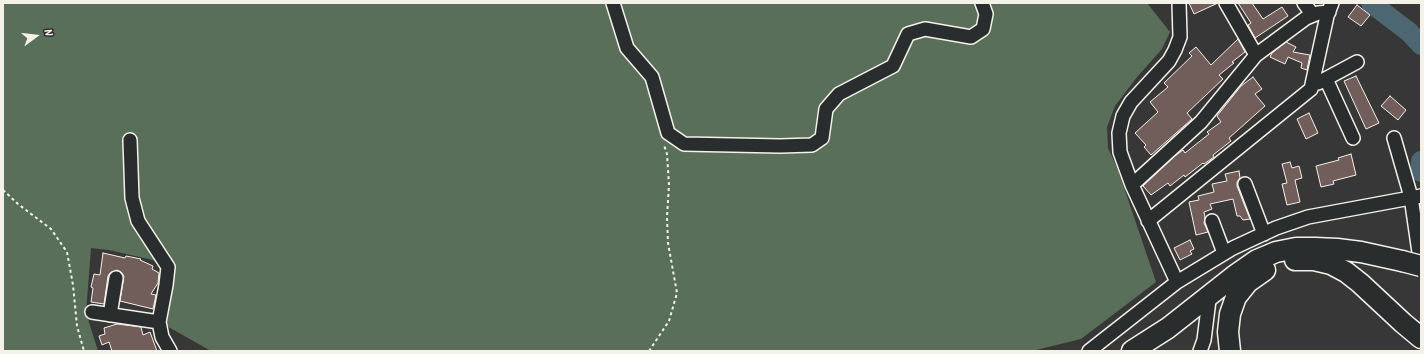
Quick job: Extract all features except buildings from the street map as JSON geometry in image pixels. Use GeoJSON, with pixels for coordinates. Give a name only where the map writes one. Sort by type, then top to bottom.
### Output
{"type":"FeatureCollection","features":[{"type":"Feature","properties":{"kind":"highway"},"geometry":{"type":"LineString","coordinates":[[1132,351],[1168,328],[1256,260],[1276,252],[1296,248],[1337,249],[1361,252],[1415,264]]}},
{"type":"Feature","properties":{"kind":"highway"},"geometry":{"type":"LineString","coordinates":[[1230,351],[1228,332],[1230,314],[1236,297],[1248,282],[1260,272],[1277,264],[1295,260],[1314,260],[1331,264],[1346,272],[1420,337]]}},
{"type":"Feature","properties":{"kind":"street"},"geometry":{"type":"LineString","coordinates":[[613,3],[627,48],[652,77],[668,133],[684,144],[780,146],[812,145],[822,138],[826,109],[839,94],[893,66],[908,34],[924,29],[971,37],[983,29],[986,14],[982,3]]}},
{"type":"Feature","properties":{"kind":"street"},"geometry":{"type":"LineString","coordinates":[[1177,282],[1132,185],[1120,152],[1118,133],[1131,102],[1169,62],[1175,50],[1180,37],[1179,3]]}},
{"type":"Feature","properties":{"kind":"street"},"geometry":{"type":"LineString","coordinates":[[1226,3],[1256,55]]}},
{"type":"Feature","properties":{"kind":"street"},"geometry":{"type":"LineString","coordinates":[[1304,3],[1313,15]]}},
{"type":"Feature","properties":{"kind":"street"},"geometry":{"type":"LineString","coordinates":[[1132,185],[1202,122],[1256,55],[1306,18],[1331,7]]}},
{"type":"Feature","properties":{"kind":"street"},"geometry":{"type":"LineString","coordinates":[[1148,221],[1305,96],[1311,89],[1331,7]]}},
{"type":"Feature","properties":{"kind":"street"},"geometry":{"type":"LineString","coordinates":[[1312,86],[1357,62]]}},
{"type":"Feature","properties":{"kind":"street"},"geometry":{"type":"LineString","coordinates":[[1326,78],[1353,138]]}},
{"type":"Feature","properties":{"kind":"street"},"geometry":{"type":"LineString","coordinates":[[1394,138],[1416,197],[1415,264]]}},
{"type":"Feature","properties":{"kind":"street"},"geometry":{"type":"LineString","coordinates":[[130,140],[132,198],[138,221],[168,267],[166,285],[158,322],[162,337],[170,351]]}},
{"type":"Feature","properties":{"kind":"street"},"geometry":{"type":"LineString","coordinates":[[1246,184],[1264,234]]}},
{"type":"Feature","properties":{"kind":"street"},"geometry":{"type":"LineString","coordinates":[[1088,351],[1177,282],[1224,253],[1264,234],[1308,217],[1416,197]]}},
{"type":"Feature","properties":{"kind":"street"},"geometry":{"type":"LineString","coordinates":[[1212,221],[1224,253]]}},
{"type":"Feature","properties":{"kind":"street"},"geometry":{"type":"LineString","coordinates":[[110,315],[116,278]]}},
{"type":"Feature","properties":{"kind":"street"},"geometry":{"type":"LineString","coordinates":[[1200,351],[1204,340],[1209,300],[1213,292]]}},
{"type":"Feature","properties":{"kind":"street"},"geometry":{"type":"LineString","coordinates":[[92,312],[158,322]]}},
{"type":"Feature","properties":{"kind":"path"},"geometry":{"type":"LineString","coordinates":[[649,351],[669,321],[677,293],[668,243],[669,184],[667,154],[663,143],[668,133]]}},
{"type":"Feature","properties":{"kind":"path"},"geometry":{"type":"LineString","coordinates":[[3,190],[18,204],[52,229],[67,252],[73,286],[77,326],[84,351]]}},
{"type":"Feature","properties":{"kind":"green space"},"geometry":{"type":"Polygon","coordinates":[[[3,3],[1147,3],[1170,32],[1162,49],[1137,77],[1115,106],[1107,127],[1108,148],[1118,170],[1156,282],[1081,339],[1032,351],[211,351],[165,325],[170,264],[109,250],[91,248],[86,313],[98,351],[3,351],[3,3]]]}},
{"type":"Feature","properties":{"kind":"waterway"},"geometry":{"type":"LineString","coordinates":[[1371,3],[1409,32],[1421,45]]}},
{"type":"Feature","properties":{"kind":"waterway"},"geometry":{"type":"LineString","coordinates":[[1421,161],[1421,172]]}}]}
